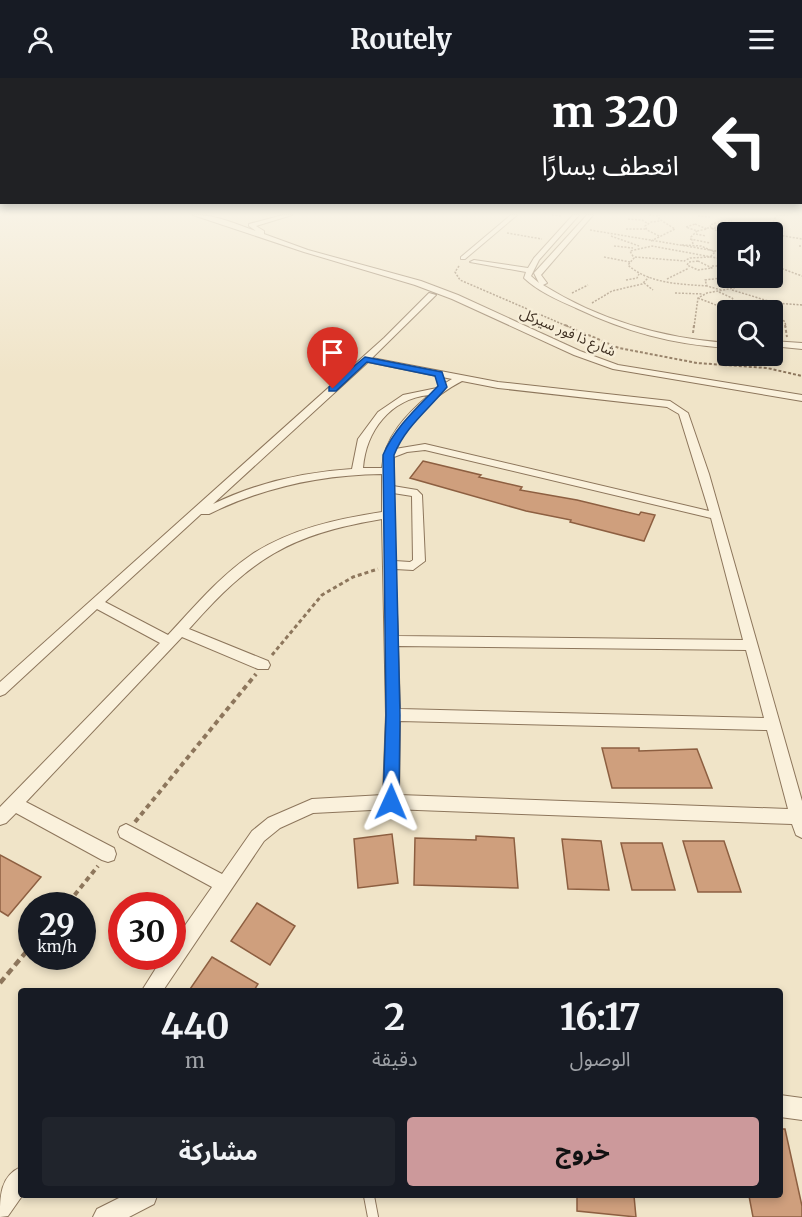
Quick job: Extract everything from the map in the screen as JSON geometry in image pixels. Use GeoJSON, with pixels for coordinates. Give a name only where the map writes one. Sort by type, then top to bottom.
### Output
{"type":"FeatureCollection","features":[{"type":"Feature","properties":{"kind":"street","name":"شارع ذا فور سيركل"},"geometry":{"type":"LineString","coordinates":[[368,268],[455,297],[577,353],[616,368],[802,398]]}},
{"type":"Feature","properties":{"kind":"street"},"geometry":{"type":"LineString","coordinates":[[516,268],[529,270],[527,276],[529,281],[654,336],[681,342],[717,345]]}},
{"type":"Feature","properties":{"kind":"street"},"geometry":{"type":"LineString","coordinates":[[543,268],[537,275],[550,291],[568,295],[648,327],[693,337],[717,339]]}},
{"type":"Feature","properties":{"kind":"street"},"geometry":{"type":"LineString","coordinates":[[0,690],[235,478],[432,295]]}},
{"type":"Feature","properties":{"kind":"street"},"geometry":{"type":"LineString","coordinates":[[783,345],[802,346]]}},
{"type":"Feature","properties":{"kind":"street"},"geometry":{"type":"LineString","coordinates":[[783,351],[802,353]]}},
{"type":"Feature","properties":{"kind":"street"},"geometry":{"type":"LineString","coordinates":[[365,359],[440,384]]}},
{"type":"Feature","properties":{"kind":"street"},"geometry":{"type":"LineString","coordinates":[[153,988],[258,836],[293,813],[312,806],[391,802],[800,823],[715,516],[685,417],[676,407],[670,404],[550,391],[460,378],[407,396],[384,412],[361,443],[357,457],[357,471]]}},
{"type":"Feature","properties":{"kind":"street"},"geometry":{"type":"LineString","coordinates":[[391,802],[393,715],[391,565],[387,489],[389,455],[395,440],[406,424],[440,384]]}},
{"type":"Feature","properties":{"kind":"street"},"geometry":{"type":"LineString","coordinates":[[406,424],[411,437],[425,447]]}},
{"type":"Feature","properties":{"kind":"street"},"geometry":{"type":"LineString","coordinates":[[389,455],[405,448],[425,447],[715,516]]}},
{"type":"Feature","properties":{"kind":"street"},"geometry":{"type":"LineString","coordinates":[[183,525],[223,503],[257,489],[311,476],[357,471],[388,471]]}},
{"type":"Feature","properties":{"kind":"street"},"geometry":{"type":"LineString","coordinates":[[235,478],[246,486],[257,489]]}},
{"type":"Feature","properties":{"kind":"street"},"geometry":{"type":"LineString","coordinates":[[387,489],[413,492],[417,495],[418,561],[413,566],[391,565]]}},
{"type":"Feature","properties":{"kind":"street"},"geometry":{"type":"LineString","coordinates":[[0,818],[236,573],[270,549],[299,535],[329,525],[389,514]]}},
{"type":"Feature","properties":{"kind":"street"},"geometry":{"type":"LineString","coordinates":[[96,603],[169,642]]}},
{"type":"Feature","properties":{"kind":"street"},"geometry":{"type":"LineString","coordinates":[[180,631],[263,665]]}},
{"type":"Feature","properties":{"kind":"street"},"geometry":{"type":"LineString","coordinates":[[392,641],[751,645]]}},
{"type":"Feature","properties":{"kind":"street"},"geometry":{"type":"LineString","coordinates":[[393,715],[773,724]]}},
{"type":"Feature","properties":{"kind":"street"},"geometry":{"type":"LineString","coordinates":[[14,804],[108,854]]}},
{"type":"Feature","properties":{"kind":"street"},"geometry":{"type":"LineString","coordinates":[[126,832],[224,884]]}},
{"type":"Feature","properties":{"kind":"street"},"geometry":{"type":"LineString","coordinates":[[783,1106],[802,1109]]}},
{"type":"Feature","properties":{"kind":"street"},"geometry":{"type":"LineString","coordinates":[[0,1208],[18,1182]]}},
{"type":"Feature","properties":{"kind":"street"},"geometry":{"type":"LineString","coordinates":[[105,1217],[142,1198]]}},
{"type":"Feature","properties":{"kind":"lane"},"geometry":{"type":"LineString","coordinates":[[369,1198],[373,1217]]}},
{"type":"Feature","properties":{"kind":"path"},"geometry":{"type":"LineString","coordinates":[[457,268],[455,272],[460,280],[604,344],[697,363],[767,368],[802,376]]}},
{"type":"Feature","properties":{"kind":"path"},"geometry":{"type":"LineString","coordinates":[[631,268],[639,274],[661,280],[707,285],[721,290],[736,287],[736,284],[723,278],[707,279],[705,282],[707,285]]}},
{"type":"Feature","properties":{"kind":"path"},"geometry":{"type":"LineString","coordinates":[[661,280],[672,278],[681,270],[690,268]]}},
{"type":"Feature","properties":{"kind":"path"},"geometry":{"type":"LineString","coordinates":[[692,268],[706,271],[711,268]]}},
{"type":"Feature","properties":{"kind":"path"},"geometry":{"type":"LineString","coordinates":[[783,269],[802,276]]}},
{"type":"Feature","properties":{"kind":"path"},"geometry":{"type":"LineString","coordinates":[[626,280],[637,278],[639,274]]}},
{"type":"Feature","properties":{"kind":"path"},"geometry":{"type":"LineString","coordinates":[[591,304],[612,291],[644,283],[649,277]]}},
{"type":"Feature","properties":{"kind":"path"},"geometry":{"type":"LineString","coordinates":[[644,283],[653,290]]}},
{"type":"Feature","properties":{"kind":"path"},"geometry":{"type":"LineString","coordinates":[[568,295],[588,285]]}},
{"type":"Feature","properties":{"kind":"path"},"geometry":{"type":"LineString","coordinates":[[730,289],[764,300]]}},
{"type":"Feature","properties":{"kind":"path"},"geometry":{"type":"LineString","coordinates":[[675,293],[718,292],[728,295],[733,300]]}},
{"type":"Feature","properties":{"kind":"path"},"geometry":{"type":"LineString","coordinates":[[693,337],[698,298],[703,294]]}},
{"type":"Feature","properties":{"kind":"path"},"geometry":{"type":"LineString","coordinates":[[698,298],[716,305]]}},
{"type":"Feature","properties":{"kind":"path"},"geometry":{"type":"LineString","coordinates":[[783,305],[802,305]]}},
{"type":"Feature","properties":{"kind":"path"},"geometry":{"type":"LineString","coordinates":[[783,320],[788,345]]}},
{"type":"Feature","properties":{"kind":"path"},"geometry":{"type":"LineString","coordinates":[[126,832],[321,595],[353,577],[391,565]]}},
{"type":"Feature","properties":{"kind":"path"},"geometry":{"type":"LineString","coordinates":[[76,892],[108,854]]}},
{"type":"Feature","properties":{"kind":"path"},"geometry":{"type":"LineString","coordinates":[[0,983],[18,962]]}},
{"type":"Feature","properties":{"kind":"building"},"geometry":{"type":"Polygon","coordinates":[[[423,461],[522,487],[520,490],[577,500],[639,515],[641,512],[655,515],[644,541],[410,478],[423,461]]]}},
{"type":"Feature","properties":{"kind":"building"},"geometry":{"type":"Polygon","coordinates":[[[602,748],[639,748],[639,751],[697,749],[712,788],[612,788],[602,748]]]}},
{"type":"Feature","properties":{"kind":"building"},"geometry":{"type":"Polygon","coordinates":[[[392,834],[398,883],[358,888],[354,839],[392,834]]]}},
{"type":"Feature","properties":{"kind":"building"},"geometry":{"type":"Polygon","coordinates":[[[476,836],[514,838],[518,888],[414,885],[415,838],[476,840],[476,836]]]}},
{"type":"Feature","properties":{"kind":"building"},"geometry":{"type":"Polygon","coordinates":[[[562,839],[601,841],[609,890],[568,889],[562,839]]]}},
{"type":"Feature","properties":{"kind":"building"},"geometry":{"type":"Polygon","coordinates":[[[683,841],[724,841],[741,892],[698,892],[683,841]]]}},
{"type":"Feature","properties":{"kind":"building"},"geometry":{"type":"Polygon","coordinates":[[[621,843],[662,843],[675,890],[632,890],[621,843]]]}},
{"type":"Feature","properties":{"kind":"building"},"geometry":{"type":"Polygon","coordinates":[[[0,855],[41,877],[28,892],[18,892],[18,904],[8,916],[0,911],[0,855]]]}},
{"type":"Feature","properties":{"kind":"building"},"geometry":{"type":"Polygon","coordinates":[[[257,903],[295,926],[270,965],[231,941],[257,903]]]}},
{"type":"Feature","properties":{"kind":"building"},"geometry":{"type":"Polygon","coordinates":[[[212,957],[258,984],[256,988],[191,988],[212,957]]]}},
{"type":"Feature","properties":{"kind":"building"},"geometry":{"type":"Polygon","coordinates":[[[783,1129],[785,1129],[802,1206],[802,1217],[753,1217],[749,1198],[783,1198],[783,1129]]]}},
{"type":"Feature","properties":{"kind":"building"},"geometry":{"type":"Polygon","coordinates":[[[577,1198],[634,1198],[636,1217],[577,1211],[577,1198]]]}},
{"type":"Feature","properties":{"kind":"route"},"geometry":{"type":"LineString","coordinates":[[333,389],[365,359],[439,374],[441,378],[442,387],[406,424],[391,447],[389,455],[387,489],[391,565],[393,715],[391,802]]}}]}
